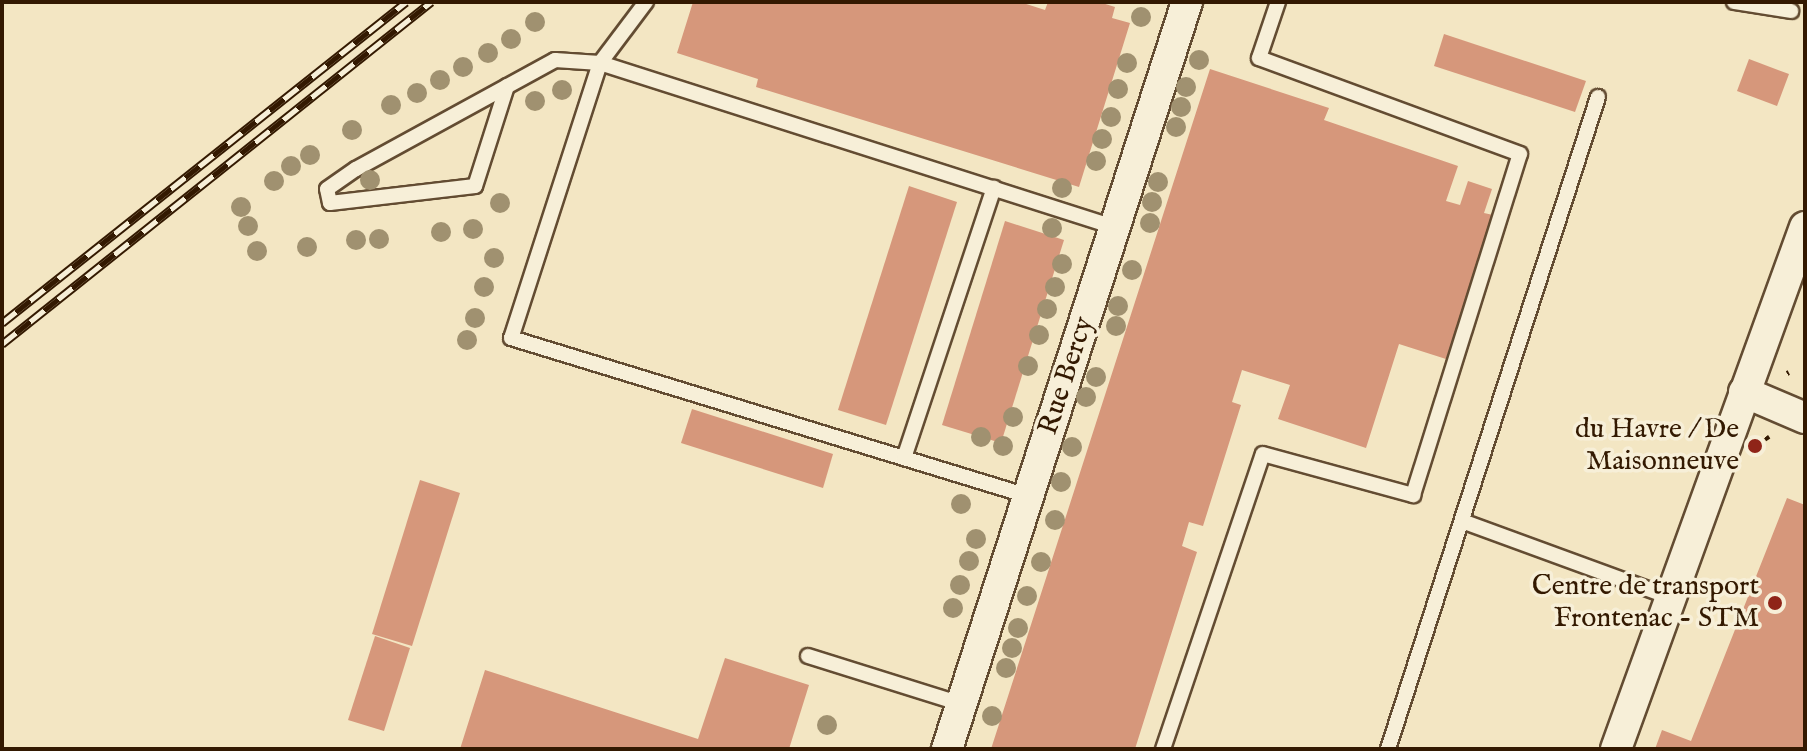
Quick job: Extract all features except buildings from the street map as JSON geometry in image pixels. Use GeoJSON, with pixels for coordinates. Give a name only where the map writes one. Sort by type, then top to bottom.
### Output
{"type":"FeatureCollection","features":[{"type":"Feature","properties":{"kind":"street","name":"Rue Bercy"},"geometry":{"type":"LineString","coordinates":[[947,749],[1187,2]]}},
{"type":"Feature","properties":{"kind":"street"},"geometry":{"type":"LineString","coordinates":[[1616,749],[1805,227]]}},
{"type":"Feature","properties":{"kind":"street"},"geometry":{"type":"LineString","coordinates":[[1744,392],[1805,418]]}},
{"type":"Feature","properties":{"kind":"lane"},"geometry":{"type":"LineString","coordinates":[[646,2],[600,63],[511,338],[1028,496]]}},
{"type":"Feature","properties":{"kind":"lane"},"geometry":{"type":"LineString","coordinates":[[1163,749],[1263,454],[1413,495],[1520,154],[1259,58],[1278,2]]}},
{"type":"Feature","properties":{"kind":"lane"},"geometry":{"type":"LineString","coordinates":[[1734,2],[1791,11]]}},
{"type":"Feature","properties":{"kind":"lane"},"geometry":{"type":"LineString","coordinates":[[507,86],[475,186],[330,203],[327,189],[356,169],[507,86],[555,60],[600,63],[1114,227]]}},
{"type":"Feature","properties":{"kind":"lane"},"geometry":{"type":"LineString","coordinates":[[1388,749],[1598,97]]}},
{"type":"Feature","properties":{"kind":"lane"},"geometry":{"type":"LineString","coordinates":[[904,458],[994,188]]}},
{"type":"Feature","properties":{"kind":"lane"},"geometry":{"type":"LineString","coordinates":[[1462,521],[1670,597]]}},
{"type":"Feature","properties":{"kind":"lane"},"geometry":{"type":"LineString","coordinates":[[808,656],[961,704]]}},
{"type":"Feature","properties":{"kind":"railway"},"geometry":{"type":"LineString","coordinates":[[2,323],[406,2]]}},
{"type":"Feature","properties":{"kind":"railway"},"geometry":{"type":"LineString","coordinates":[[2,344],[431,2]]}},
{"type":"Feature","properties":{"kind":"place","name":"du Havre / De Maisonneuve"},"geometry":{"type":"Point","coordinates":[1755,446]}},
{"type":"Feature","properties":{"kind":"place","name":"Centre de transport Frontenac - STM"},"geometry":{"type":"Point","coordinates":[1775,603]}}]}
